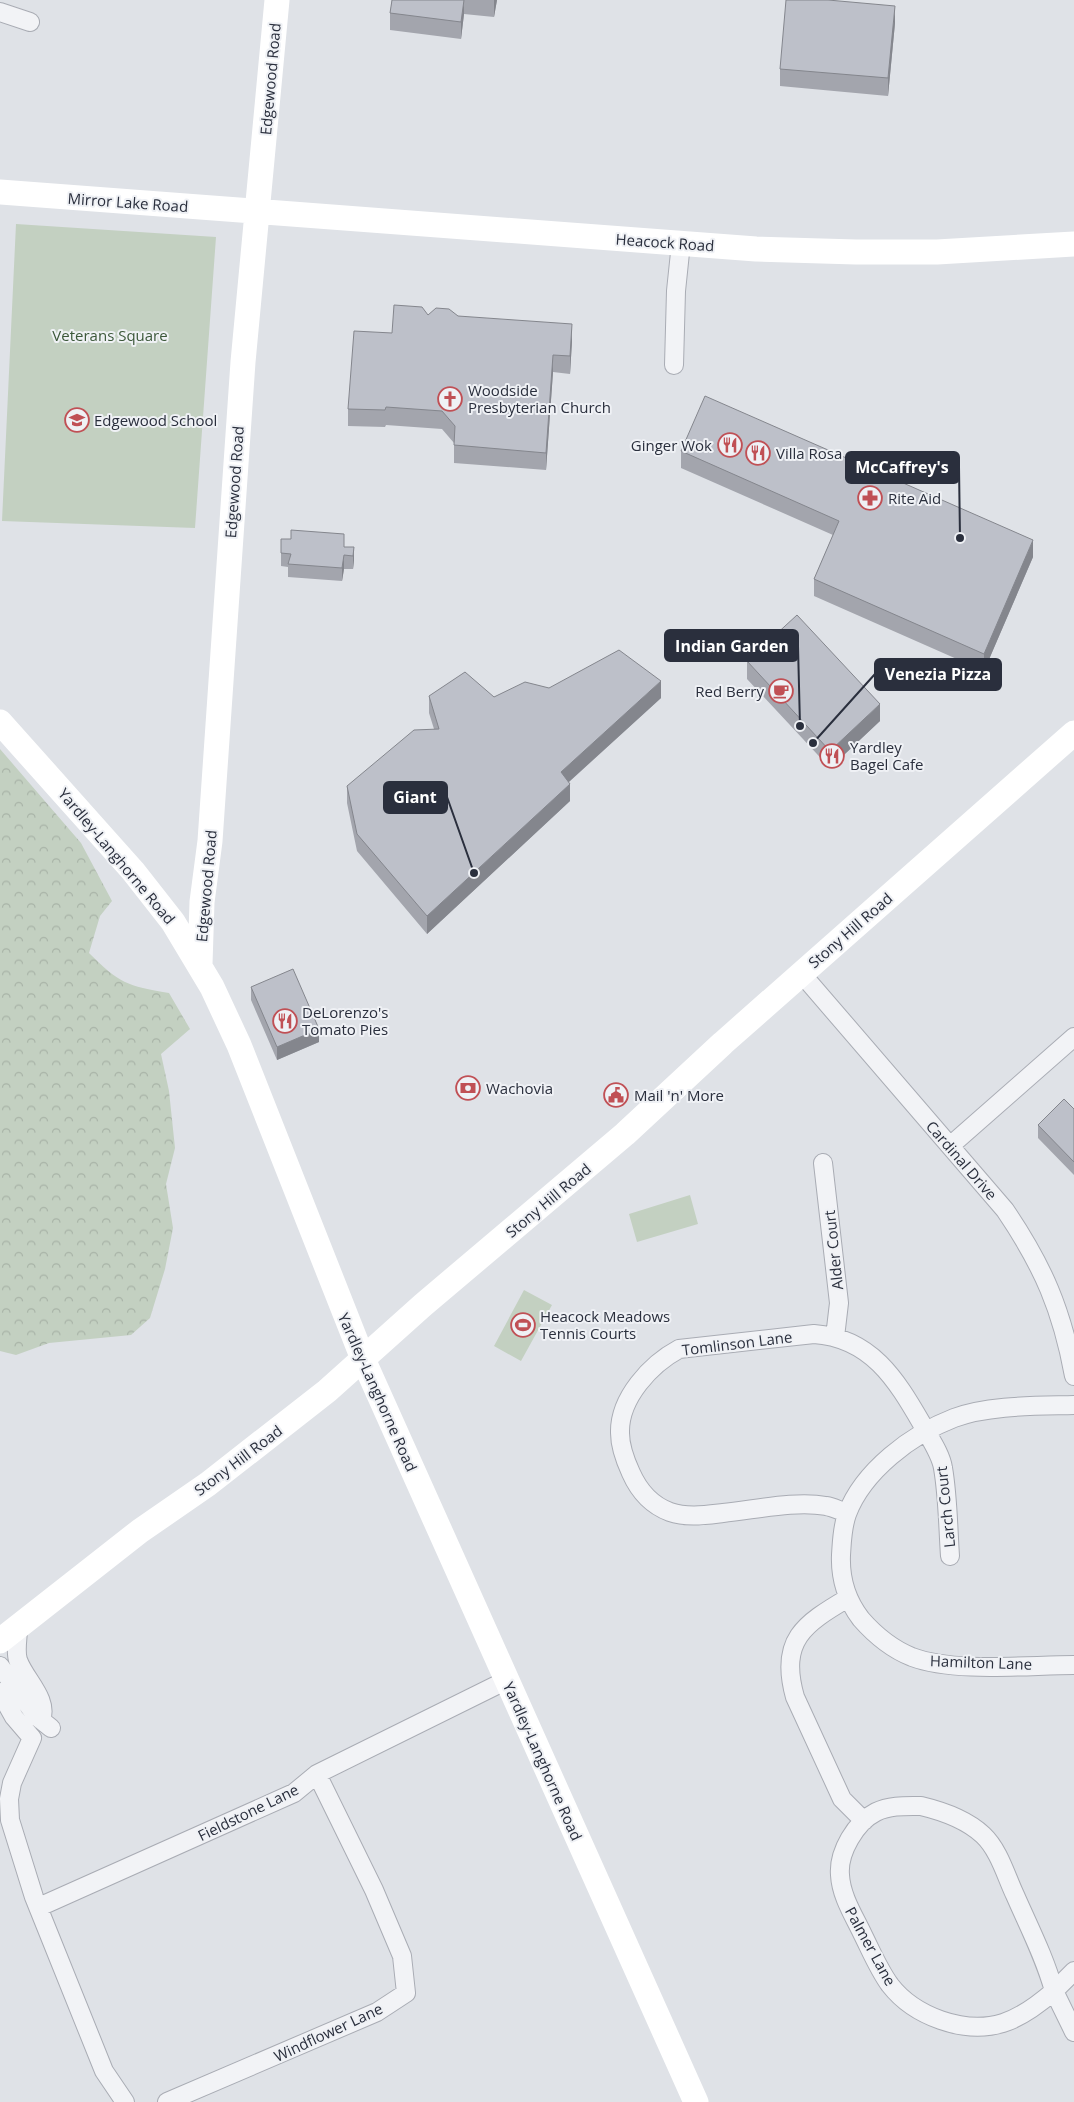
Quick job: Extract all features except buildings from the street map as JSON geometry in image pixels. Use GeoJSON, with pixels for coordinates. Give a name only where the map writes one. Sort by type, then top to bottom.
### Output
{"type":"FeatureCollection","features":[{"type":"Feature","properties":{"kind":"main road","name":"Edgewood Road"},"geometry":{"type":"LineString","coordinates":[[200,964],[202,902],[208,857],[242,372],[277,0]]}},
{"type":"Feature","properties":{"kind":"main road","name":"Mirror Lake Road"},"geometry":{"type":"LineString","coordinates":[[0,192],[257,211]]}},
{"type":"Feature","properties":{"kind":"main road","name":"Heacock Road"},"geometry":{"type":"LineString","coordinates":[[257,211],[756,249],[937,252],[1074,244]]}},
{"type":"Feature","properties":{"kind":"main road","name":"Yardley-Langhorne Road"},"geometry":{"type":"LineString","coordinates":[[0,722],[133,871],[173,922],[200,964],[238,1045],[363,1359],[696,2102]]}},
{"type":"Feature","properties":{"kind":"main road","name":"Stony Hill Road"},"geometry":{"type":"LineString","coordinates":[[9,1635],[140,1531],[213,1480],[326,1392],[423,1305],[617,1140],[801,973],[1074,733]]}},
{"type":"Feature","properties":{"kind":"street"},"geometry":{"type":"LineString","coordinates":[[0,12],[30,22]]}},
{"type":"Feature","properties":{"kind":"street"},"geometry":{"type":"LineString","coordinates":[[674,365],[676,291],[681,243]]}},
{"type":"Feature","properties":{"kind":"street","name":"Cardinal Drive"},"geometry":{"type":"LineString","coordinates":[[801,973],[1006,1210],[1040,1265],[1056,1303],[1069,1346],[1074,1376]]}},
{"type":"Feature","properties":{"kind":"street"},"geometry":{"type":"LineString","coordinates":[[950,1146],[1073,1039]]}},
{"type":"Feature","properties":{"kind":"street","name":"Alder Court"},"geometry":{"type":"LineString","coordinates":[[823,1163],[839,1303],[835,1337]]}},
{"type":"Feature","properties":{"kind":"street","name":"Tomlinson Lane"},"geometry":{"type":"LineString","coordinates":[[848,1513],[826,1506],[808,1504],[696,1516],[671,1512],[656,1505],[645,1496],[635,1481],[622,1449],[620,1432],[622,1417],[641,1381],[664,1357],[679,1349],[814,1334],[835,1337],[859,1348],[882,1365],[900,1387],[926,1432]]}},
{"type":"Feature","properties":{"kind":"street","name":"Hamilton Lane"},"geometry":{"type":"LineString","coordinates":[[1074,1405],[1039,1406],[978,1412],[954,1418],[926,1432],[894,1452],[878,1468],[856,1497],[848,1513],[842,1533],[841,1560],[842,1575],[848,1598],[869,1628],[888,1644],[920,1660],[976,1665],[1074,1664]]}},
{"type":"Feature","properties":{"kind":"street","name":"Larch Court"},"geometry":{"type":"LineString","coordinates":[[926,1432],[943,1467],[950,1556]]}},
{"type":"Feature","properties":{"kind":"street"},"geometry":{"type":"LineString","coordinates":[[848,1598],[808,1624],[794,1645],[790,1663],[790,1680],[795,1697],[842,1799],[864,1821]]}},
{"type":"Feature","properties":{"kind":"street"},"geometry":{"type":"LineString","coordinates":[[0,1666],[46,1724],[40,1699],[26,1679],[9,1635]]}},
{"type":"Feature","properties":{"kind":"street","name":"Fieldstone Lane"},"geometry":{"type":"LineString","coordinates":[[39,1907],[294,1793],[317,1774],[507,1680]]}},
{"type":"Feature","properties":{"kind":"street"},"geometry":{"type":"LineString","coordinates":[[0,1692],[14,1717],[32,1738],[12,1783],[9,1799],[10,1820],[39,1907],[104,2072],[125,2102]]}},
{"type":"Feature","properties":{"kind":"street","name":"Windflower Lane"},"geometry":{"type":"LineString","coordinates":[[168,2102],[377,2012],[406,1993],[402,1956],[374,1890],[317,1774]]}},
{"type":"Feature","properties":{"kind":"street","name":"Palmer Lane"},"geometry":{"type":"LineString","coordinates":[[1054,1991],[1045,1962],[997,1855],[984,1835],[953,1818],[921,1806],[883,1809],[864,1821],[843,1853],[840,1866],[841,1883],[845,1896],[875,1960],[890,1984],[903,1999],[921,2011],[942,2021],[960,2025],[984,2026],[1001,2023],[1019,2016],[1042,2002],[1054,1991],[1074,1970]]}},
{"type":"Feature","properties":{"kind":"street"},"geometry":{"type":"LineString","coordinates":[[1054,1991],[1074,2032]]}},
{"type":"Feature","properties":{"kind":"green space","name":"Veterans Square"},"geometry":{"type":"Polygon","coordinates":[[[16,224],[216,237],[195,528],[2,521],[16,224]]]}},
{"type":"Feature","properties":{"kind":"green space"},"geometry":{"type":"Polygon","coordinates":[[[0,749],[81,843],[112,901],[100,916],[89,953],[108,971],[124,982],[169,993],[190,1029],[161,1054],[169,1091],[175,1148],[166,1184],[173,1228],[165,1269],[150,1318],[131,1335],[49,1343],[16,1355],[0,1351],[0,749]]]}},
{"type":"Feature","properties":{"kind":"green space"},"geometry":{"type":"Polygon","coordinates":[[[690,1195],[698,1224],[637,1242],[629,1214],[690,1195]]]}},
{"type":"Feature","properties":{"kind":"green space","name":"Heacock Meadows Tennis Courts"},"geometry":{"type":"Polygon","coordinates":[[[524,1290],[552,1305],[521,1361],[494,1346],[524,1290]]]}},
{"type":"Feature","properties":{"kind":"place","name":"Woodside Presbyterian Church"},"geometry":{"type":"Point","coordinates":[450,399]}},
{"type":"Feature","properties":{"kind":"place","name":"Edgewood School"},"geometry":{"type":"Point","coordinates":[77,420]}},
{"type":"Feature","properties":{"kind":"place","name":"Ginger Wok"},"geometry":{"type":"Point","coordinates":[730,445]}},
{"type":"Feature","properties":{"kind":"place","name":"Villa Rosa"},"geometry":{"type":"Point","coordinates":[758,453]}},
{"type":"Feature","properties":{"kind":"place","name":"Rite Aid"},"geometry":{"type":"Point","coordinates":[870,498]}},
{"type":"Feature","properties":{"kind":"place","name":"McCaffrey's"},"geometry":{"type":"Point","coordinates":[960,538]}},
{"type":"Feature","properties":{"kind":"place","name":"Red Berry"},"geometry":{"type":"Point","coordinates":[781,691]}},
{"type":"Feature","properties":{"kind":"place","name":"Indian Garden"},"geometry":{"type":"Point","coordinates":[800,726]}},
{"type":"Feature","properties":{"kind":"place","name":"Venezia Pizza"},"geometry":{"type":"Point","coordinates":[813,743]}},
{"type":"Feature","properties":{"kind":"place","name":"Yardley Bagel Cafe"},"geometry":{"type":"Point","coordinates":[832,756]}},
{"type":"Feature","properties":{"kind":"place","name":"Giant"},"geometry":{"type":"Point","coordinates":[474,873]}},
{"type":"Feature","properties":{"kind":"place","name":"DeLorenzo's Tomato Pies"},"geometry":{"type":"Point","coordinates":[285,1021]}},
{"type":"Feature","properties":{"kind":"place","name":"Wachovia"},"geometry":{"type":"Point","coordinates":[468,1088]}},
{"type":"Feature","properties":{"kind":"place","name":"Mail 'n' More"},"geometry":{"type":"Point","coordinates":[616,1095]}},
{"type":"Feature","properties":{"kind":"place","name":"Heacock Meadows Tennis Courts"},"geometry":{"type":"Point","coordinates":[523,1325]}}]}
